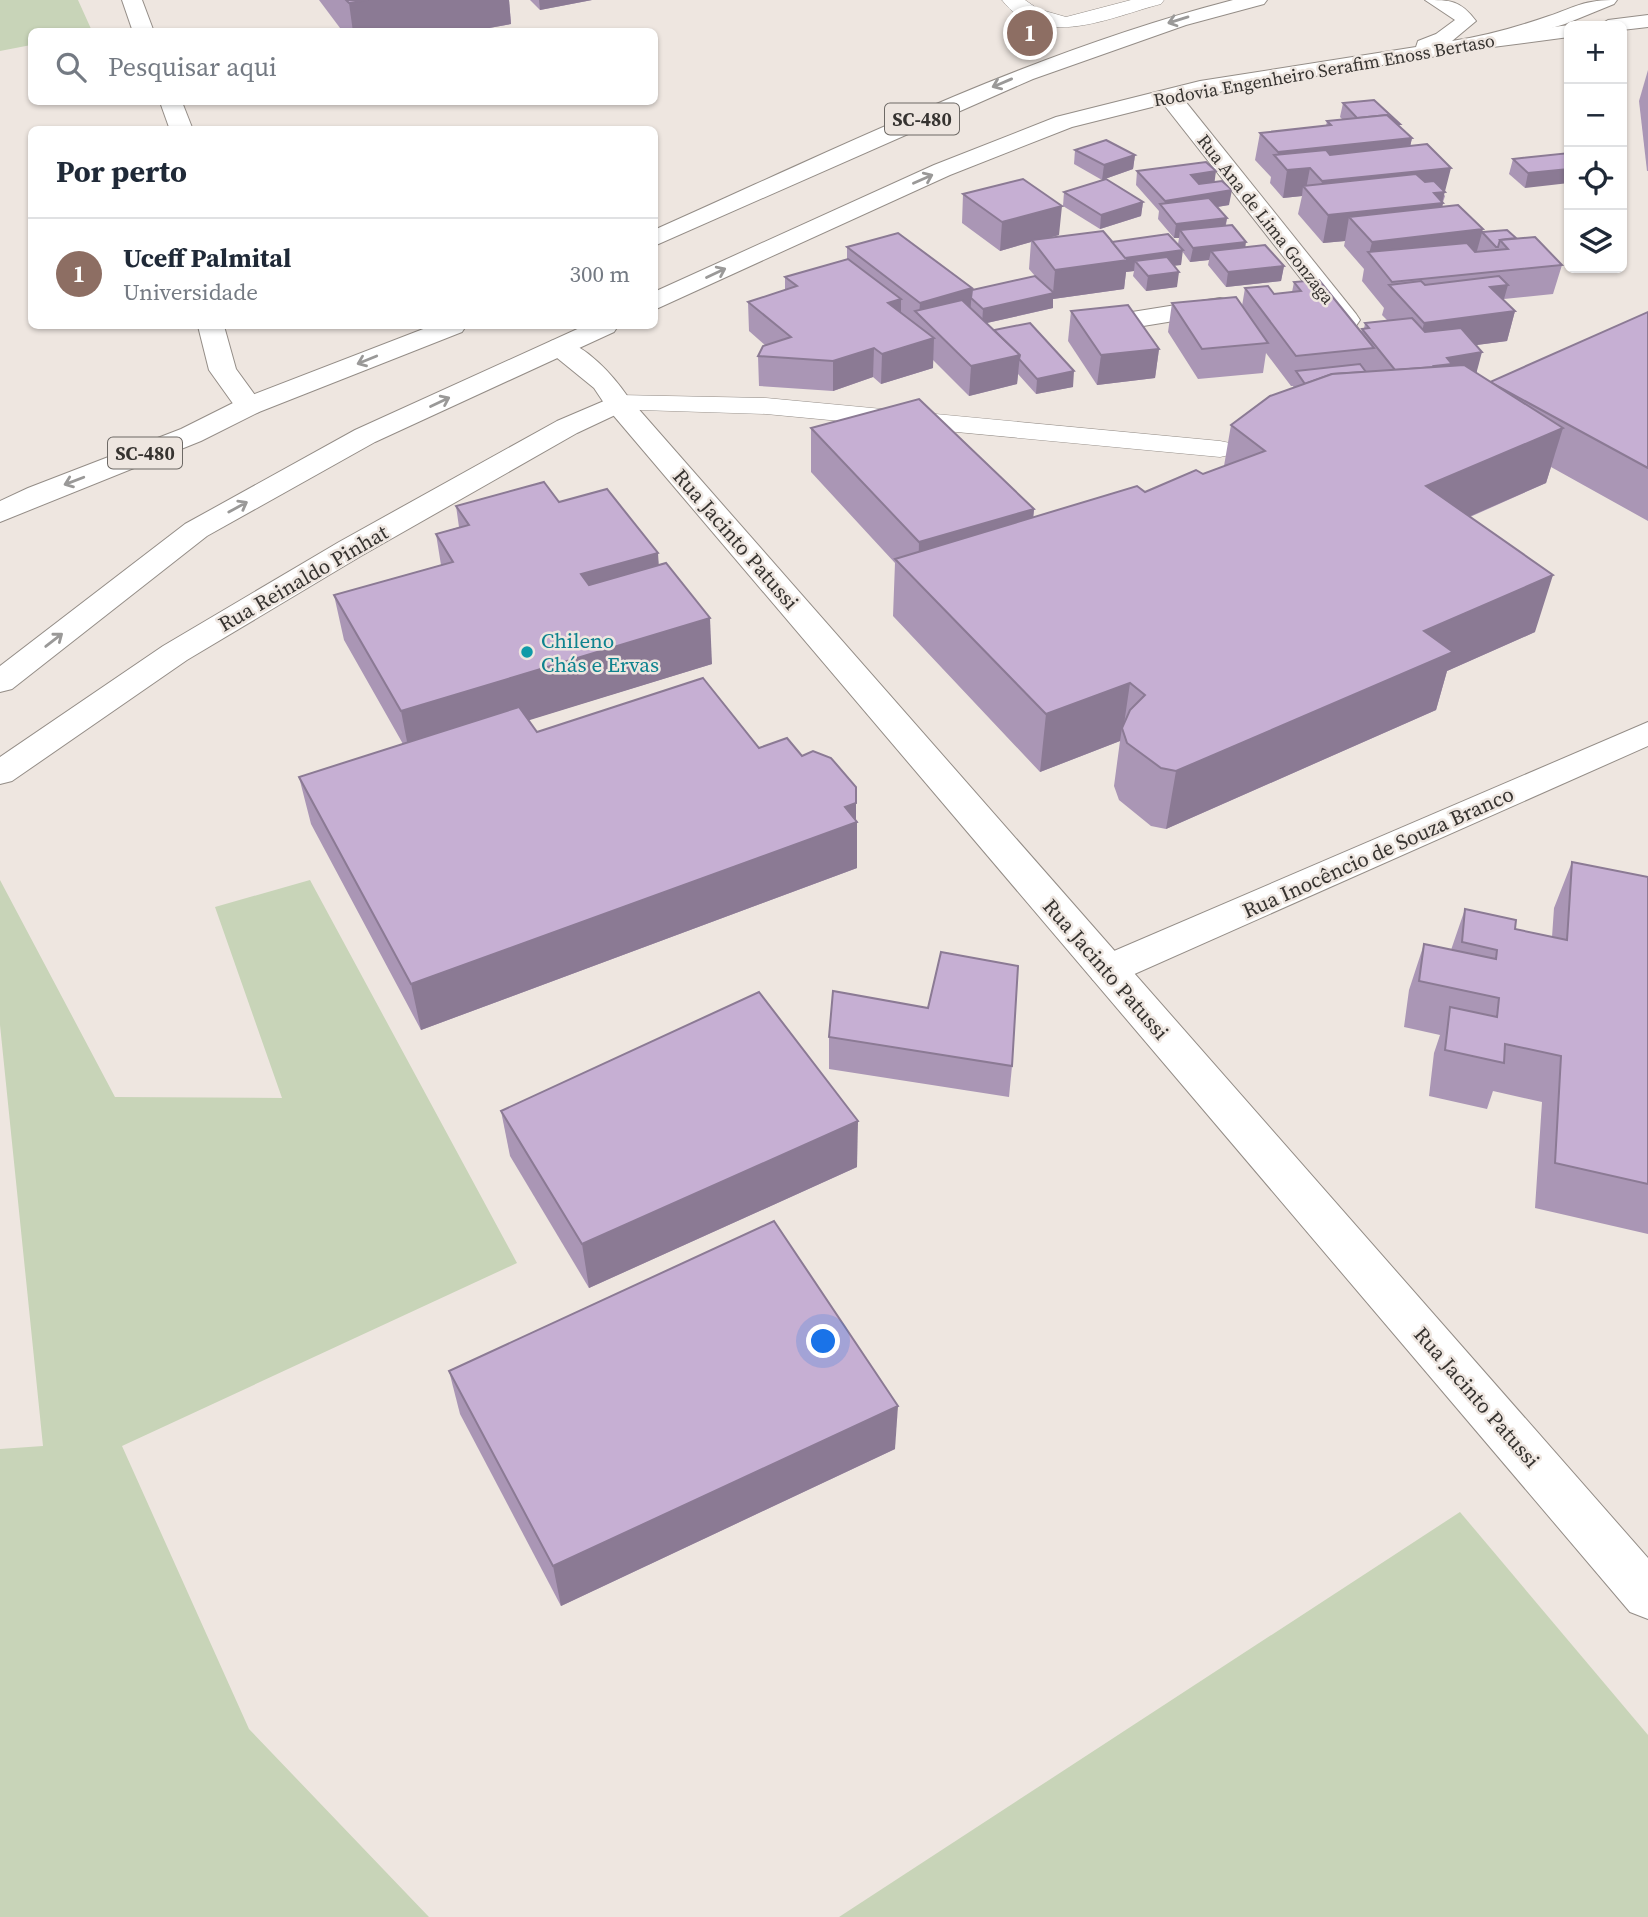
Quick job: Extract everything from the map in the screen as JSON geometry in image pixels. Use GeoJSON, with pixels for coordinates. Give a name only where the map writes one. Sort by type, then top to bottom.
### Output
{"type":"FeatureCollection","features":[{"type":"Feature","properties":{"kind":"street"},"geometry":{"type":"LineString","coordinates":[[132,0],[142,28]]}},
{"type":"Feature","properties":{"kind":"street","name":"SC-480"},"geometry":{"type":"LineString","coordinates":[[658,237],[1066,57],[1147,29],[1256,0]]}},
{"type":"Feature","properties":{"kind":"street"},"geometry":{"type":"LineString","coordinates":[[1400,54],[1443,38],[1466,21],[1458,10],[1435,0]]}},
{"type":"Feature","properties":{"kind":"street","name":"Rodovia Engenheiro Serafim Enoss Bertaso"},"geometry":{"type":"LineString","coordinates":[[658,300],[942,170],[1064,122],[1169,96],[1400,54],[1485,42],[1558,20],[1607,0]]}},
{"type":"Feature","properties":{"kind":"street"},"geometry":{"type":"LineString","coordinates":[[1627,24],[1648,21]]}},
{"type":"Feature","properties":{"kind":"street"},"geometry":{"type":"LineString","coordinates":[[1485,42],[1564,32]]}},
{"type":"Feature","properties":{"kind":"street","name":"Rua Ana de Lima Gonzaga"},"geometry":{"type":"LineString","coordinates":[[1169,96],[1321,291],[1364,340]]}},
{"type":"Feature","properties":{"kind":"street"},"geometry":{"type":"LineString","coordinates":[[172,105],[180,126]]}},
{"type":"Feature","properties":{"kind":"street"},"geometry":{"type":"LineString","coordinates":[[1294,295],[1321,291]]}},
{"type":"Feature","properties":{"kind":"street"},"geometry":{"type":"LineString","coordinates":[[1088,327],[1239,303]]}},
{"type":"Feature","properties":{"kind":"street"},"geometry":{"type":"LineString","coordinates":[[212,329],[223,369],[249,407]]}},
{"type":"Feature","properties":{"kind":"street","name":"SC-480"},"geometry":{"type":"LineString","coordinates":[[0,513],[38,494],[191,435],[249,407],[445,329]]}},
{"type":"Feature","properties":{"kind":"street"},"geometry":{"type":"LineString","coordinates":[[0,682],[195,530],[365,436],[599,329]]}},
{"type":"Feature","properties":{"kind":"street","name":"Rua Jacinto Patussi"},"geometry":{"type":"LineString","coordinates":[[560,347],[604,382],[618,402],[1648,1595]]}},
{"type":"Feature","properties":{"kind":"street","name":"Rua Reinaldo Pinhat"},"geometry":{"type":"LineString","coordinates":[[0,772],[186,646],[471,481],[618,402]]}},
{"type":"Feature","properties":{"kind":"street","name":"Rua Inocêncio de Souza Branco"},"geometry":{"type":"LineString","coordinates":[[1107,970],[1648,733]]}},
{"type":"Feature","properties":{"kind":"lane"},"geometry":{"type":"LineString","coordinates":[[1012,0],[1044,20],[1067,25],[1154,0]]}},
{"type":"Feature","properties":{"kind":"lane"},"geometry":{"type":"LineString","coordinates":[[618,402],[766,406],[1220,449]]}},
{"type":"Feature","properties":{"kind":"green space"},"geometry":{"type":"Polygon","coordinates":[[[0,0],[78,0],[91,28],[28,28],[28,46],[0,51],[0,0]]]}},
{"type":"Feature","properties":{"kind":"green space"},"geometry":{"type":"Polygon","coordinates":[[[0,880],[115,1097],[282,1098],[215,907],[310,880],[517,1263],[122,1446],[249,1729],[429,1917],[0,1917],[0,1449],[43,1446],[0,1025],[0,880]]]}},
{"type":"Feature","properties":{"kind":"green space"},"geometry":{"type":"Polygon","coordinates":[[[1460,1512],[1648,1735],[1648,1917],[839,1917],[1460,1512]]]}},
{"type":"Feature","properties":{"kind":"building"},"geometry":{"type":"Polygon","coordinates":[[[346,0],[368,0],[349,3],[346,0]]]}},
{"type":"Feature","properties":{"kind":"building"},"geometry":{"type":"Polygon","coordinates":[[[1374,100],[1400,124],[1387,115],[1357,118],[1343,103],[1374,100]]]}},
{"type":"Feature","properties":{"kind":"building"},"geometry":{"type":"Polygon","coordinates":[[[1387,115],[1412,138],[1278,152],[1260,133],[1331,125],[1327,121],[1387,115]]]}},
{"type":"Feature","properties":{"kind":"building"},"geometry":{"type":"Polygon","coordinates":[[[1106,140],[1135,155],[1104,165],[1075,150],[1106,140]]]}},
{"type":"Feature","properties":{"kind":"building"},"geometry":{"type":"Polygon","coordinates":[[[1427,144],[1451,168],[1322,181],[1310,168],[1287,170],[1274,155],[1326,150],[1330,155],[1427,144]]]}},
{"type":"Feature","properties":{"kind":"building"},"geometry":{"type":"Polygon","coordinates":[[[1564,154],[1564,169],[1528,173],[1513,159],[1564,154]]]}},
{"type":"Feature","properties":{"kind":"building"},"geometry":{"type":"Polygon","coordinates":[[[1206,162],[1216,171],[1191,175],[1199,184],[1222,181],[1232,190],[1165,201],[1137,171],[1206,162]]]}},
{"type":"Feature","properties":{"kind":"building"},"geometry":{"type":"Polygon","coordinates":[[[1416,174],[1425,182],[1434,181],[1445,192],[1434,193],[1443,203],[1328,215],[1303,186],[1416,174]]]}},
{"type":"Feature","properties":{"kind":"building"},"geometry":{"type":"Polygon","coordinates":[[[1023,179],[1062,206],[1002,222],[963,194],[1023,179]]]}},
{"type":"Feature","properties":{"kind":"building"},"geometry":{"type":"Polygon","coordinates":[[[1106,179],[1143,202],[1101,215],[1064,192],[1106,179]]]}},
{"type":"Feature","properties":{"kind":"building"},"geometry":{"type":"Polygon","coordinates":[[[1209,198],[1227,218],[1176,224],[1160,204],[1209,198]]]}},
{"type":"Feature","properties":{"kind":"building"},"geometry":{"type":"Polygon","coordinates":[[[1458,205],[1483,229],[1372,242],[1349,217],[1458,205]]]}},
{"type":"Feature","properties":{"kind":"building"},"geometry":{"type":"Polygon","coordinates":[[[1232,225],[1246,242],[1193,248],[1180,230],[1232,225]]]}},
{"type":"Feature","properties":{"kind":"building"},"geometry":{"type":"Polygon","coordinates":[[[1507,230],[1516,238],[1500,240],[1498,247],[1482,232],[1507,230]]]}},
{"type":"Feature","properties":{"kind":"building"},"geometry":{"type":"Polygon","coordinates":[[[1103,231],[1128,260],[1055,270],[1032,240],[1103,231]]]}},
{"type":"Feature","properties":{"kind":"building"},"geometry":{"type":"Polygon","coordinates":[[[898,233],[972,288],[920,303],[847,247],[898,233]]]}},
{"type":"Feature","properties":{"kind":"building"},"geometry":{"type":"Polygon","coordinates":[[[1168,234],[1183,250],[1125,258],[1112,242],[1168,234]]]}},
{"type":"Feature","properties":{"kind":"building"},"geometry":{"type":"Polygon","coordinates":[[[1535,237],[1562,265],[1392,282],[1368,252],[1467,243],[1475,252],[1508,249],[1500,240],[1535,237]]]}},
{"type":"Feature","properties":{"kind":"building"},"geometry":{"type":"Polygon","coordinates":[[[1265,245],[1284,266],[1228,272],[1211,251],[1265,245]]]}},
{"type":"Feature","properties":{"kind":"building"},"geometry":{"type":"Polygon","coordinates":[[[1167,257],[1179,272],[1148,276],[1135,261],[1167,257]]]}},
{"type":"Feature","properties":{"kind":"building"},"geometry":{"type":"Polygon","coordinates":[[[848,259],[901,299],[888,303],[934,338],[882,354],[874,348],[833,361],[758,356],[763,346],[791,337],[748,302],[797,286],[785,277],[848,259]]]}},
{"type":"Feature","properties":{"kind":"building"},"geometry":{"type":"Polygon","coordinates":[[[1035,276],[1054,293],[983,309],[971,298],[972,290],[1035,276]]]}},
{"type":"Feature","properties":{"kind":"building"},"geometry":{"type":"Polygon","coordinates":[[[1499,276],[1508,285],[1490,287],[1515,311],[1424,323],[1389,285],[1421,281],[1425,285],[1499,276]]]}},
{"type":"Feature","properties":{"kind":"building"},"geometry":{"type":"Polygon","coordinates":[[[1319,280],[1374,348],[1296,356],[1245,288],[1268,286],[1274,294],[1301,291],[1294,282],[1319,280]]]}},
{"type":"Feature","properties":{"kind":"building"},"geometry":{"type":"Polygon","coordinates":[[[1236,297],[1268,343],[1202,349],[1172,303],[1236,297]]]}},
{"type":"Feature","properties":{"kind":"building"},"geometry":{"type":"Polygon","coordinates":[[[962,300],[1020,355],[971,366],[915,311],[962,300]]]}},
{"type":"Feature","properties":{"kind":"building"},"geometry":{"type":"Polygon","coordinates":[[[1128,305],[1159,349],[1101,355],[1071,311],[1128,305]]]}},
{"type":"Feature","properties":{"kind":"building"},"geometry":{"type":"Polygon","coordinates":[[[1648,312],[1648,468],[1490,382],[1648,312]]]}},
{"type":"Feature","properties":{"kind":"building"},"geometry":{"type":"Polygon","coordinates":[[[1412,318],[1425,332],[1461,328],[1482,352],[1447,358],[1452,364],[1395,370],[1362,329],[1369,328],[1365,323],[1412,318]]]}},
{"type":"Feature","properties":{"kind":"building"},"geometry":{"type":"Polygon","coordinates":[[[1030,323],[1074,371],[1037,379],[1019,359],[1020,355],[994,330],[1030,323]]]}},
{"type":"Feature","properties":{"kind":"building"},"geometry":{"type":"Polygon","coordinates":[[[1360,364],[1366,372],[1332,374],[1305,384],[1296,371],[1360,364]]]}},
{"type":"Feature","properties":{"kind":"building"},"geometry":{"type":"Polygon","coordinates":[[[1464,365],[1563,428],[1426,486],[1553,575],[1424,631],[1453,652],[1176,771],[1161,768],[1127,743],[1122,728],[1130,710],[1145,695],[1130,683],[1046,714],[895,559],[1137,486],[1145,492],[1196,470],[1203,474],[1265,451],[1231,425],[1270,396],[1332,374],[1464,365]]]}},
{"type":"Feature","properties":{"kind":"building"},"geometry":{"type":"Polygon","coordinates":[[[919,399],[1034,509],[919,542],[811,428],[919,399]]]}},
{"type":"Feature","properties":{"kind":"building","name":"Chileno Chás e Ervas"},"geometry":{"type":"Polygon","coordinates":[[[544,482],[559,502],[607,489],[658,553],[581,574],[589,585],[666,563],[710,618],[401,711],[334,595],[453,562],[436,534],[469,525],[456,506],[544,482]]]}},
{"type":"Feature","properties":{"kind":"building"},"geometry":{"type":"Polygon","coordinates":[[[703,678],[759,748],[787,738],[802,756],[813,751],[831,758],[856,787],[856,803],[845,807],[857,822],[411,984],[299,777],[519,707],[537,732],[703,678]]]}},
{"type":"Feature","properties":{"kind":"building"},"geometry":{"type":"Polygon","coordinates":[[[1572,862],[1648,877],[1648,1184],[1555,1163],[1561,1056],[1505,1044],[1504,1063],[1445,1050],[1450,1007],[1497,1017],[1499,998],[1419,981],[1424,944],[1496,959],[1497,950],[1462,942],[1465,909],[1516,920],[1515,929],[1567,940],[1572,862]]]}},
{"type":"Feature","properties":{"kind":"building"},"geometry":{"type":"Polygon","coordinates":[[[941,952],[1018,966],[1012,1066],[829,1037],[833,991],[928,1008],[941,952]]]}},
{"type":"Feature","properties":{"kind":"building"},"geometry":{"type":"Polygon","coordinates":[[[759,992],[858,1121],[582,1244],[501,1111],[759,992]]]}},
{"type":"Feature","properties":{"kind":"building"},"geometry":{"type":"Polygon","coordinates":[[[774,1221],[898,1406],[553,1566],[449,1371],[774,1221]]]}},
{"type":"Feature","properties":{"kind":"place","name":"Uceff Palmital"},"geometry":{"type":"Point","coordinates":[1030,33]}},
{"type":"Feature","properties":{"kind":"place","name":"Chileno Chás e Ervas"},"geometry":{"type":"Point","coordinates":[527,652]}}]}
